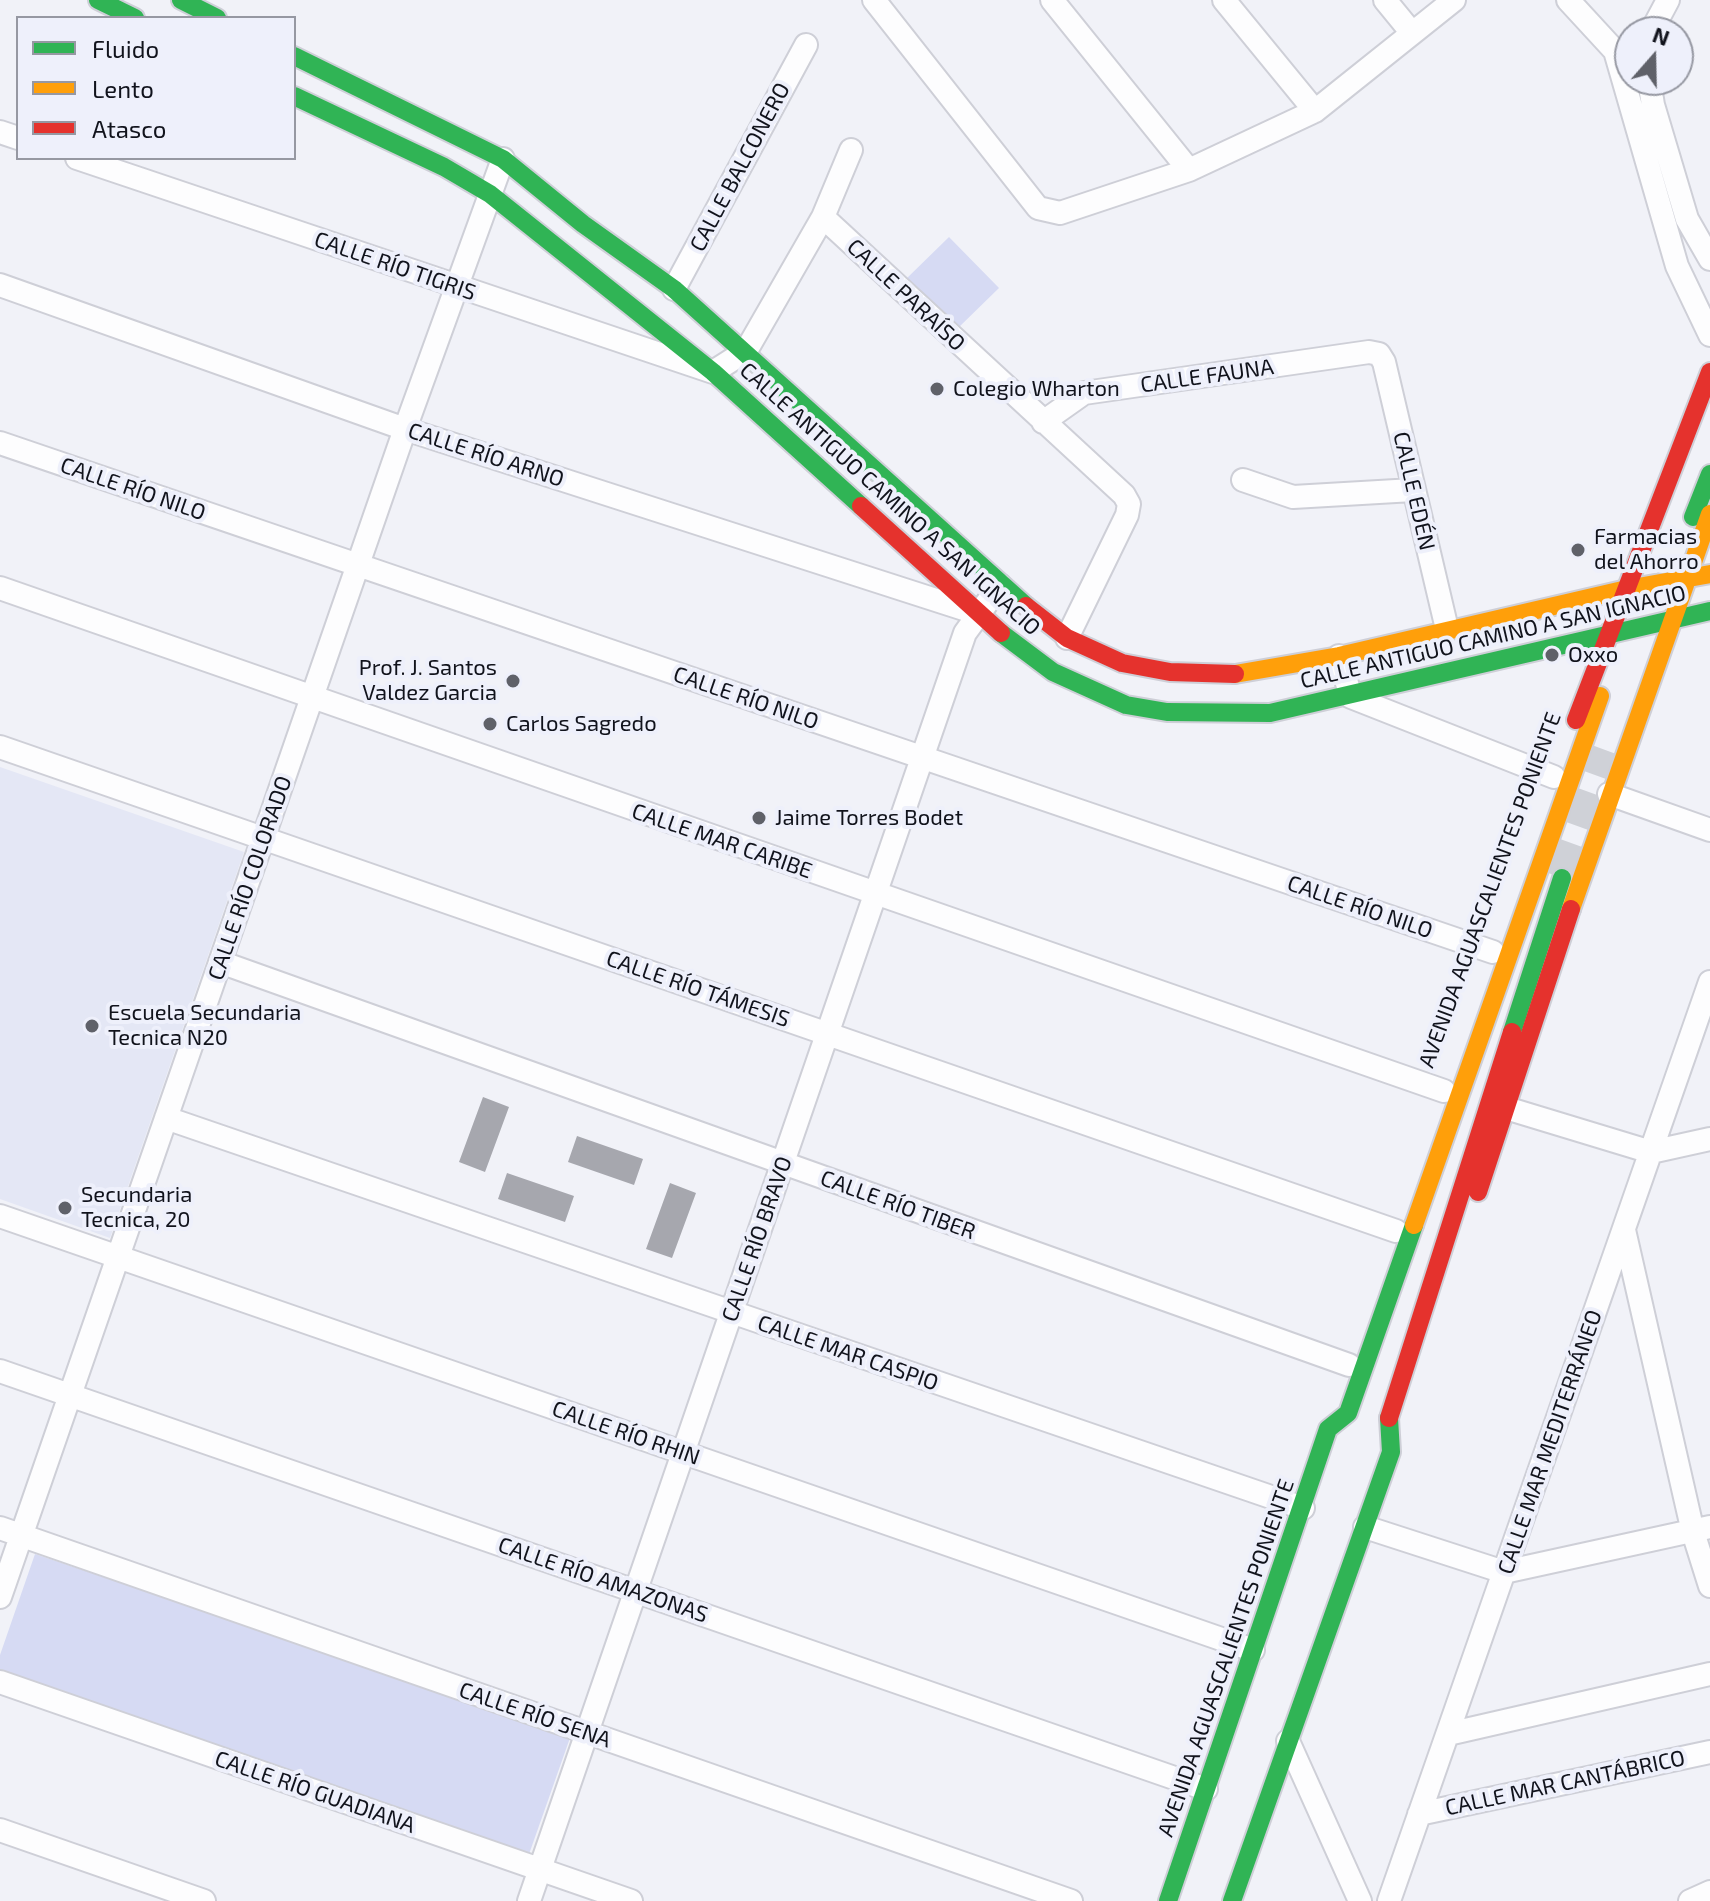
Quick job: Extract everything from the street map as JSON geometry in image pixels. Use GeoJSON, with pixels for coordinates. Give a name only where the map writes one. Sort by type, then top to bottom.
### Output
{"type":"FeatureCollection","features":[{"type":"Feature","properties":{"kind":"main road"},"geometry":{"type":"LineString","coordinates":[[98,0],[131,16]]}},
{"type":"Feature","properties":{"kind":"main road"},"geometry":{"type":"LineString","coordinates":[[181,0],[213,16]]}},
{"type":"Feature","properties":{"kind":"main road","name":"CALLE ANTIGUO CAMINO A SAN IGNACIO"},"geometry":{"type":"LineString","coordinates":[[296,57],[503,159],[583,224],[674,289],[746,351],[1000,585],[1067,638],[1122,663],[1224,676],[1339,656],[1627,589],[1710,574]]}},
{"type":"Feature","properties":{"kind":"main road","name":"CALLE ANTIGUO CAMINO A SAN IGNACIO"},"geometry":{"type":"LineString","coordinates":[[296,97],[444,167],[490,194],[713,372],[976,613],[1053,672],[1126,705],[1167,712],[1270,713],[1351,697],[1710,611]]}},
{"type":"Feature","properties":{"kind":"main road","name":"AVENIDA AGUASCALIENTES PONIENTE"},"geometry":{"type":"LineString","coordinates":[[1328,1429],[1348,1413],[1594,693],[1609,634],[1710,372]]}},
{"type":"Feature","properties":{"kind":"main road"},"geometry":{"type":"LineString","coordinates":[[1232,1901],[1391,1452],[1609,794],[1686,580],[1685,538],[1701,516],[1710,474]]}},
{"type":"Feature","properties":{"kind":"main road"},"geometry":{"type":"LineString","coordinates":[[1655,517],[1685,538]]}},
{"type":"Feature","properties":{"kind":"main road"},"geometry":{"type":"LineString","coordinates":[[1594,693],[1613,678]]}},
{"type":"Feature","properties":{"kind":"main road"},"geometry":{"type":"LineString","coordinates":[[1633,686],[1640,708]]}},
{"type":"Feature","properties":{"kind":"main road","name":"AVENIDA AGUASCALIENTES PONIENTE"},"geometry":{"type":"LineString","coordinates":[[1168,1901],[1349,1365],[1554,777],[1594,693]]}},
{"type":"Feature","properties":{"kind":"main road"},"geometry":{"type":"LineString","coordinates":[[1391,1452],[1387,1425],[1562,878]]}},
{"type":"Feature","properties":{"kind":"street"},"geometry":{"type":"LineString","coordinates":[[874,0],[1038,208],[1060,213],[1189,170],[1315,111],[1454,0]]}},
{"type":"Feature","properties":{"kind":"street"},"geometry":{"type":"LineString","coordinates":[[1052,0],[1189,170]]}},
{"type":"Feature","properties":{"kind":"street"},"geometry":{"type":"LineString","coordinates":[[1224,0],[1315,111]]}},
{"type":"Feature","properties":{"kind":"street"},"geometry":{"type":"LineString","coordinates":[[1385,0],[1412,33]]}},
{"type":"Feature","properties":{"kind":"street"},"geometry":{"type":"LineString","coordinates":[[1568,0],[1615,51],[1677,266],[1710,335]]}},
{"type":"Feature","properties":{"kind":"street","name":"CALLE BALCONERO"},"geometry":{"type":"LineString","coordinates":[[674,289],[806,45]]}},
{"type":"Feature","properties":{"kind":"street"},"geometry":{"type":"LineString","coordinates":[[1652,96],[1687,219],[1710,259]]}},
{"type":"Feature","properties":{"kind":"street"},"geometry":{"type":"LineString","coordinates":[[713,372],[746,351],[823,217],[851,150]]}},
{"type":"Feature","properties":{"kind":"street","name":"CALLE RÍO COLORADO"},"geometry":{"type":"LineString","coordinates":[[0,1597],[11,1532],[70,1396],[405,429],[503,159]]}},
{"type":"Feature","properties":{"kind":"street","name":"CALLE RÍO TIGRIS"},"geometry":{"type":"LineString","coordinates":[[83,160],[713,372]]}},
{"type":"Feature","properties":{"kind":"street","name":"CALLE PARAÍSO"},"geometry":{"type":"LineString","coordinates":[[823,217],[1124,495],[1129,504],[1127,515],[1067,638]]}},
{"type":"Feature","properties":{"kind":"street","name":"CALLE RÍO ARNO"},"geometry":{"type":"LineString","coordinates":[[0,285],[405,429],[976,613]]}},
{"type":"Feature","properties":{"kind":"street","name":"CALLE FAUNA"},"geometry":{"type":"LineString","coordinates":[[1043,422],[1084,393],[1369,352],[1379,354]]}},
{"type":"Feature","properties":{"kind":"street","name":"CALLE EDÉN"},"geometry":{"type":"LineString","coordinates":[[1379,354],[1384,362],[1447,629]]}},
{"type":"Feature","properties":{"kind":"street","name":"CALLE RÍO NILO"},"geometry":{"type":"LineString","coordinates":[[0,443],[1493,952]]}},
{"type":"Feature","properties":{"kind":"street"},"geometry":{"type":"LineString","coordinates":[[1243,480],[1293,497],[1413,490]]}},
{"type":"Feature","properties":{"kind":"street","name":"CALLE RÍO BRAVO"},"geometry":{"type":"LineString","coordinates":[[529,1901],[965,633],[976,613],[1000,585]]}},
{"type":"Feature","properties":{"kind":"street","name":"CALLE MAR CARIBE"},"geometry":{"type":"LineString","coordinates":[[0,588],[1444,1091]]}},
{"type":"Feature","properties":{"kind":"street"},"geometry":{"type":"LineString","coordinates":[[1339,656],[1351,697],[1554,777]]}},
{"type":"Feature","properties":{"kind":"street","name":"CALLE RÍO TÁMESIS"},"geometry":{"type":"LineString","coordinates":[[0,747],[1396,1231]]}},
{"type":"Feature","properties":{"kind":"street"},"geometry":{"type":"LineString","coordinates":[[1609,794],[1710,830]]}},
{"type":"Feature","properties":{"kind":"street","name":"CALLE RÍO TIBER"},"geometry":{"type":"LineString","coordinates":[[220,962],[1349,1365]]}},
{"type":"Feature","properties":{"kind":"street","name":"CALLE MAR MEDITERRÁNEO"},"geometry":{"type":"LineString","coordinates":[[1389,1901],[1710,982]]}},
{"type":"Feature","properties":{"kind":"street"},"geometry":{"type":"LineString","coordinates":[[1506,1108],[1651,1152],[1710,1139]]}},
{"type":"Feature","properties":{"kind":"street","name":"CALLE MAR CASPIO"},"geometry":{"type":"LineString","coordinates":[[166,1118],[1303,1508]]}},
{"type":"Feature","properties":{"kind":"street","name":"CALLE RÍO RHIN"},"geometry":{"type":"LineString","coordinates":[[0,1216],[1253,1650]]}},
{"type":"Feature","properties":{"kind":"street"},"geometry":{"type":"LineString","coordinates":[[1624,1229],[1702,1529],[1710,1586]]}},
{"type":"Feature","properties":{"kind":"street","name":"CALLE RÍO AMAZONAS"},"geometry":{"type":"LineString","coordinates":[[0,1371],[1206,1789]]}},
{"type":"Feature","properties":{"kind":"street"},"geometry":{"type":"LineString","coordinates":[[1365,1527],[1504,1572],[1702,1529]]}},
{"type":"Feature","properties":{"kind":"street","name":"CALLE RÍO SENA"},"geometry":{"type":"LineString","coordinates":[[11,1532],[1071,1901]]}},
{"type":"Feature","properties":{"kind":"street"},"geometry":{"type":"LineString","coordinates":[[1448,1734],[1710,1674]]}},
{"type":"Feature","properties":{"kind":"street","name":"CALLE RÍO GUADIANA"},"geometry":{"type":"LineString","coordinates":[[0,1682],[631,1901]]}},
{"type":"Feature","properties":{"kind":"street"},"geometry":{"type":"LineString","coordinates":[[1288,1741],[1360,1901]]}},
{"type":"Feature","properties":{"kind":"street","name":"CALLE MAR CANTÁBRICO"},"geometry":{"type":"LineString","coordinates":[[1419,1814],[1710,1752]]}},
{"type":"Feature","properties":{"kind":"street"},"geometry":{"type":"LineString","coordinates":[[0,1830],[204,1901]]}},
{"type":"Feature","properties":{"kind":"street"},"geometry":{"type":"LineString","coordinates":[[1690,1901],[1710,1892]]}},
{"type":"Feature","properties":{"kind":"shaded area"},"geometry":{"type":"Polygon","coordinates":[[[949,237],[999,288],[956,330],[905,280],[949,237]]]}},
{"type":"Feature","properties":{"kind":"shaded area","name":"Escuela Secundaria Tecnica N20"},"geometry":{"type":"Polygon","coordinates":[[[0,767],[244,852],[110,1238],[0,1199],[0,767]]]}},
{"type":"Feature","properties":{"kind":"shaded area"},"geometry":{"type":"Polygon","coordinates":[[[35,1554],[571,1735],[528,1857],[0,1670],[0,1655],[35,1554]]]}},
{"type":"Feature","properties":{"kind":"building"},"geometry":{"type":"Polygon","coordinates":[[[483,1097],[509,1107],[485,1172],[459,1162],[483,1097]]]}},
{"type":"Feature","properties":{"kind":"building"},"geometry":{"type":"Polygon","coordinates":[[[577,1136],[643,1159],[634,1185],[568,1162],[577,1136]]]}},
{"type":"Feature","properties":{"kind":"building"},"geometry":{"type":"Polygon","coordinates":[[[507,1173],[574,1196],[565,1222],[498,1199],[507,1173]]]}},
{"type":"Feature","properties":{"kind":"building"},"geometry":{"type":"Polygon","coordinates":[[[670,1183],[696,1193],[672,1258],[646,1249],[670,1183]]]}},
{"type":"Feature","properties":{"kind":"tunnel"},"geometry":{"type":"LineString","coordinates":[[1562,878],[1608,751]]}},
{"type":"Feature","properties":{"kind":"traffic: fast"},"geometry":{"type":"LineString","coordinates":[[98,0],[131,16]]}},
{"type":"Feature","properties":{"kind":"traffic: fast"},"geometry":{"type":"LineString","coordinates":[[181,0],[213,16]]}},
{"type":"Feature","properties":{"kind":"traffic: fast"},"geometry":{"type":"LineString","coordinates":[[296,57],[503,159],[583,224],[674,289],[1026,606]]}},
{"type":"Feature","properties":{"kind":"traffic: fast"},"geometry":{"type":"LineString","coordinates":[[296,97],[444,167],[490,194],[713,372],[861,506]]}},
{"type":"Feature","properties":{"kind":"traffic: fast"},"geometry":{"type":"LineString","coordinates":[[1693,517],[1710,474]]}},
{"type":"Feature","properties":{"kind":"traffic: fast"},"geometry":{"type":"LineString","coordinates":[[1001,633],[1053,672],[1126,705],[1167,712],[1270,713],[1710,611]]}},
{"type":"Feature","properties":{"kind":"traffic: fast"},"geometry":{"type":"LineString","coordinates":[[1512,1032],[1562,878]]}},
{"type":"Feature","properties":{"kind":"traffic: fast"},"geometry":{"type":"LineString","coordinates":[[1168,1901],[1328,1429],[1348,1413],[1414,1225]]}},
{"type":"Feature","properties":{"kind":"traffic: fast"},"geometry":{"type":"LineString","coordinates":[[1232,1901],[1391,1452],[1389,1418]]}},
{"type":"Feature","properties":{"kind":"traffic: slow"},"geometry":{"type":"LineString","coordinates":[[1571,909],[1710,514]]}},
{"type":"Feature","properties":{"kind":"traffic: slow"},"geometry":{"type":"LineString","coordinates":[[1235,674],[1339,656],[1627,589],[1710,574]]}},
{"type":"Feature","properties":{"kind":"traffic: slow"},"geometry":{"type":"LineString","coordinates":[[1414,1225],[1600,696]]}},
{"type":"Feature","properties":{"kind":"traffic: jam"},"geometry":{"type":"LineString","coordinates":[[1576,720],[1710,372]]}},
{"type":"Feature","properties":{"kind":"traffic: jam"},"geometry":{"type":"LineString","coordinates":[[861,506],[1001,633]]}},
{"type":"Feature","properties":{"kind":"traffic: jam"},"geometry":{"type":"LineString","coordinates":[[1026,606],[1067,638],[1122,663],[1170,672],[1235,674]]}},
{"type":"Feature","properties":{"kind":"traffic: jam"},"geometry":{"type":"LineString","coordinates":[[1478,1192],[1571,909]]}},
{"type":"Feature","properties":{"kind":"traffic: jam"},"geometry":{"type":"LineString","coordinates":[[1389,1418],[1512,1032]]}},
{"type":"Feature","properties":{"kind":"place","name":"Colegio Wharton"},"geometry":{"type":"Point","coordinates":[937,389]}},
{"type":"Feature","properties":{"kind":"place","name":"Farmacias del Ahorro"},"geometry":{"type":"Point","coordinates":[1578,550]}},
{"type":"Feature","properties":{"kind":"place","name":"Oxxo"},"geometry":{"type":"Point","coordinates":[1552,655]}},
{"type":"Feature","properties":{"kind":"place","name":"Prof. J. Santos Valdez Garcia"},"geometry":{"type":"Point","coordinates":[513,681]}},
{"type":"Feature","properties":{"kind":"place","name":"Carlos Sagredo"},"geometry":{"type":"Point","coordinates":[490,724]}},
{"type":"Feature","properties":{"kind":"place","name":"Jaime Torres Bodet"},"geometry":{"type":"Point","coordinates":[759,818]}},
{"type":"Feature","properties":{"kind":"place","name":"Escuela Secundaria Tecnica N20"},"geometry":{"type":"Point","coordinates":[92,1026]}},
{"type":"Feature","properties":{"kind":"place","name":"Secundaria Tecnica, 20"},"geometry":{"type":"Point","coordinates":[65,1208]}}]}
